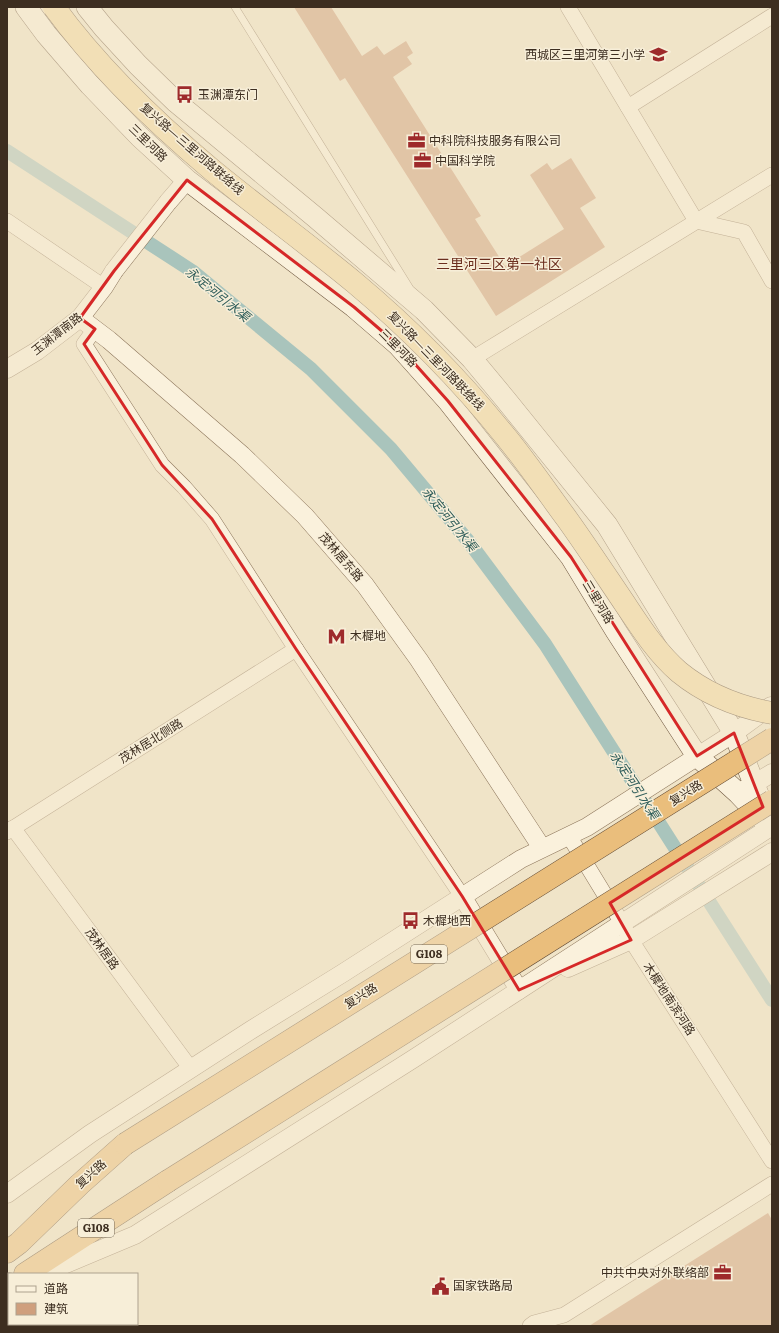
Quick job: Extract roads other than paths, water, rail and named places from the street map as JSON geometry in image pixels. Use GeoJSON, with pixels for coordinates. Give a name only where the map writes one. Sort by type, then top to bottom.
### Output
{"type":"FeatureCollection","features":[{"type":"Feature","properties":{"kind":"highway","name":"复兴路"},"geometry":{"type":"LineString","coordinates":[[7,1252],[19,1243],[80,1184],[125,1144],[772,739]]}},
{"type":"Feature","properties":{"kind":"highway","name":"G108"},"geometry":{"type":"LineString","coordinates":[[27,1273],[168,1181],[765,805]]}},
{"type":"Feature","properties":{"kind":"main road","name":"三里河路"},"geometry":{"type":"LineString","coordinates":[[26,7],[46,34],[90,85],[140,137],[187,180],[354,307],[398,345],[448,401],[571,557],[616,631],[697,756],[746,788]]}},
{"type":"Feature","properties":{"kind":"main road","name":"复兴路—三里河路联络线"},"geometry":{"type":"LineString","coordinates":[[54,7],[69,28],[126,90],[169,132],[211,169],[355,283],[401,323],[446,369],[507,438],[569,523],[641,628],[668,661],[694,682],[719,697],[736,704],[772,713]]}},
{"type":"Feature","properties":{"kind":"main road"},"geometry":{"type":"LineString","coordinates":[[87,7],[138,65],[176,102],[316,217],[424,310],[472,360],[506,400],[607,525],[734,733],[746,788],[772,828]]}},
{"type":"Feature","properties":{"kind":"main road"},"geometry":{"type":"LineString","coordinates":[[571,557],[587,555],[603,544],[607,525]]}},
{"type":"Feature","properties":{"kind":"street"},"geometry":{"type":"LineString","coordinates":[[568,7],[696,221],[744,232],[772,281]]}},
{"type":"Feature","properties":{"kind":"street"},"geometry":{"type":"LineString","coordinates":[[628,107],[772,16]]}},
{"type":"Feature","properties":{"kind":"street"},"geometry":{"type":"LineString","coordinates":[[472,360],[772,175]]}},
{"type":"Feature","properties":{"kind":"street","name":"玉渊潭南路"},"geometry":{"type":"LineString","coordinates":[[7,369],[37,351],[80,318],[104,288],[114,271],[187,180]]}},
{"type":"Feature","properties":{"kind":"street"},"geometry":{"type":"LineString","coordinates":[[7,221],[104,288]]}},
{"type":"Feature","properties":{"kind":"street"},"geometry":{"type":"LineString","coordinates":[[398,345],[424,310]]}},
{"type":"Feature","properties":{"kind":"street","name":"茂林居东路"},"geometry":{"type":"LineString","coordinates":[[80,318],[95,329],[242,455],[305,516],[365,585],[419,660],[542,848]]}},
{"type":"Feature","properties":{"kind":"street"},"geometry":{"type":"LineString","coordinates":[[95,329],[84,344],[162,465],[212,519],[296,650],[462,896],[519,990]]}},
{"type":"Feature","properties":{"kind":"street","name":"茂林居北侧路"},"geometry":{"type":"LineString","coordinates":[[10,830],[296,650]]}},
{"type":"Feature","properties":{"kind":"street","name":"复兴路"},"geometry":{"type":"LineString","coordinates":[[569,836],[587,827],[734,733],[772,706]]}},
{"type":"Feature","properties":{"kind":"street"},"geometry":{"type":"LineString","coordinates":[[746,788],[772,772]]}},
{"type":"Feature","properties":{"kind":"street"},"geometry":{"type":"LineString","coordinates":[[44,1273],[135,1235],[519,990],[722,858],[772,828]]}},
{"type":"Feature","properties":{"kind":"street"},"geometry":{"type":"LineString","coordinates":[[757,862],[772,828]]}},
{"type":"Feature","properties":{"kind":"street","name":"茂林居路"},"geometry":{"type":"LineString","coordinates":[[10,830],[191,1069]]}},
{"type":"Feature","properties":{"kind":"street"},"geometry":{"type":"LineString","coordinates":[[10,1192],[90,1134],[369,957],[462,896],[521,859],[569,836]]}},
{"type":"Feature","properties":{"kind":"street","name":"木樨地南滨河路"},"geometry":{"type":"LineString","coordinates":[[569,836],[631,940],[772,1161]]}},
{"type":"Feature","properties":{"kind":"street"},"geometry":{"type":"LineString","coordinates":[[519,990],[631,940],[736,876],[772,852]]}},
{"type":"Feature","properties":{"kind":"street"},"geometry":{"type":"LineString","coordinates":[[7,1208],[90,1134]]}},
{"type":"Feature","properties":{"kind":"street"},"geometry":{"type":"LineString","coordinates":[[530,1326],[534,1323],[567,1321],[772,1184]]}},
{"type":"Feature","properties":{"kind":"lane"},"geometry":{"type":"LineString","coordinates":[[235,7],[424,310]]}},
{"type":"Feature","properties":{"kind":"waterway","name":"永定河引水渠"},"geometry":{"type":"LineString","coordinates":[[7,151],[192,271],[311,369],[391,449],[469,542],[545,644],[772,1000]]}},
{"type":"Feature","properties":{"kind":"place","name":"西城区三里河第三小学"},"geometry":{"type":"Point","coordinates":[658,55]}},
{"type":"Feature","properties":{"kind":"place","name":"玉渊潭东门"},"geometry":{"type":"Point","coordinates":[185,95]}},
{"type":"Feature","properties":{"kind":"place","name":"中科院科技服务有限公司"},"geometry":{"type":"Point","coordinates":[416,141]}},
{"type":"Feature","properties":{"kind":"place","name":"中国科学院"},"geometry":{"type":"Point","coordinates":[422,161]}},
{"type":"Feature","properties":{"kind":"place","name":"木樨地"},"geometry":{"type":"Point","coordinates":[337,636]}},
{"type":"Feature","properties":{"kind":"place","name":"木樨地西"},"geometry":{"type":"Point","coordinates":[410,921]}},
{"type":"Feature","properties":{"kind":"place","name":"中共中央对外联络部"},"geometry":{"type":"Point","coordinates":[722,1273]}},
{"type":"Feature","properties":{"kind":"place","name":"国家铁路局"},"geometry":{"type":"Point","coordinates":[440,1286]}},
{"type":"Feature","properties":{"kind":"district","name":"三里河三区第一社区"},"geometry":{"type":"Point","coordinates":[499,264]}}]}
